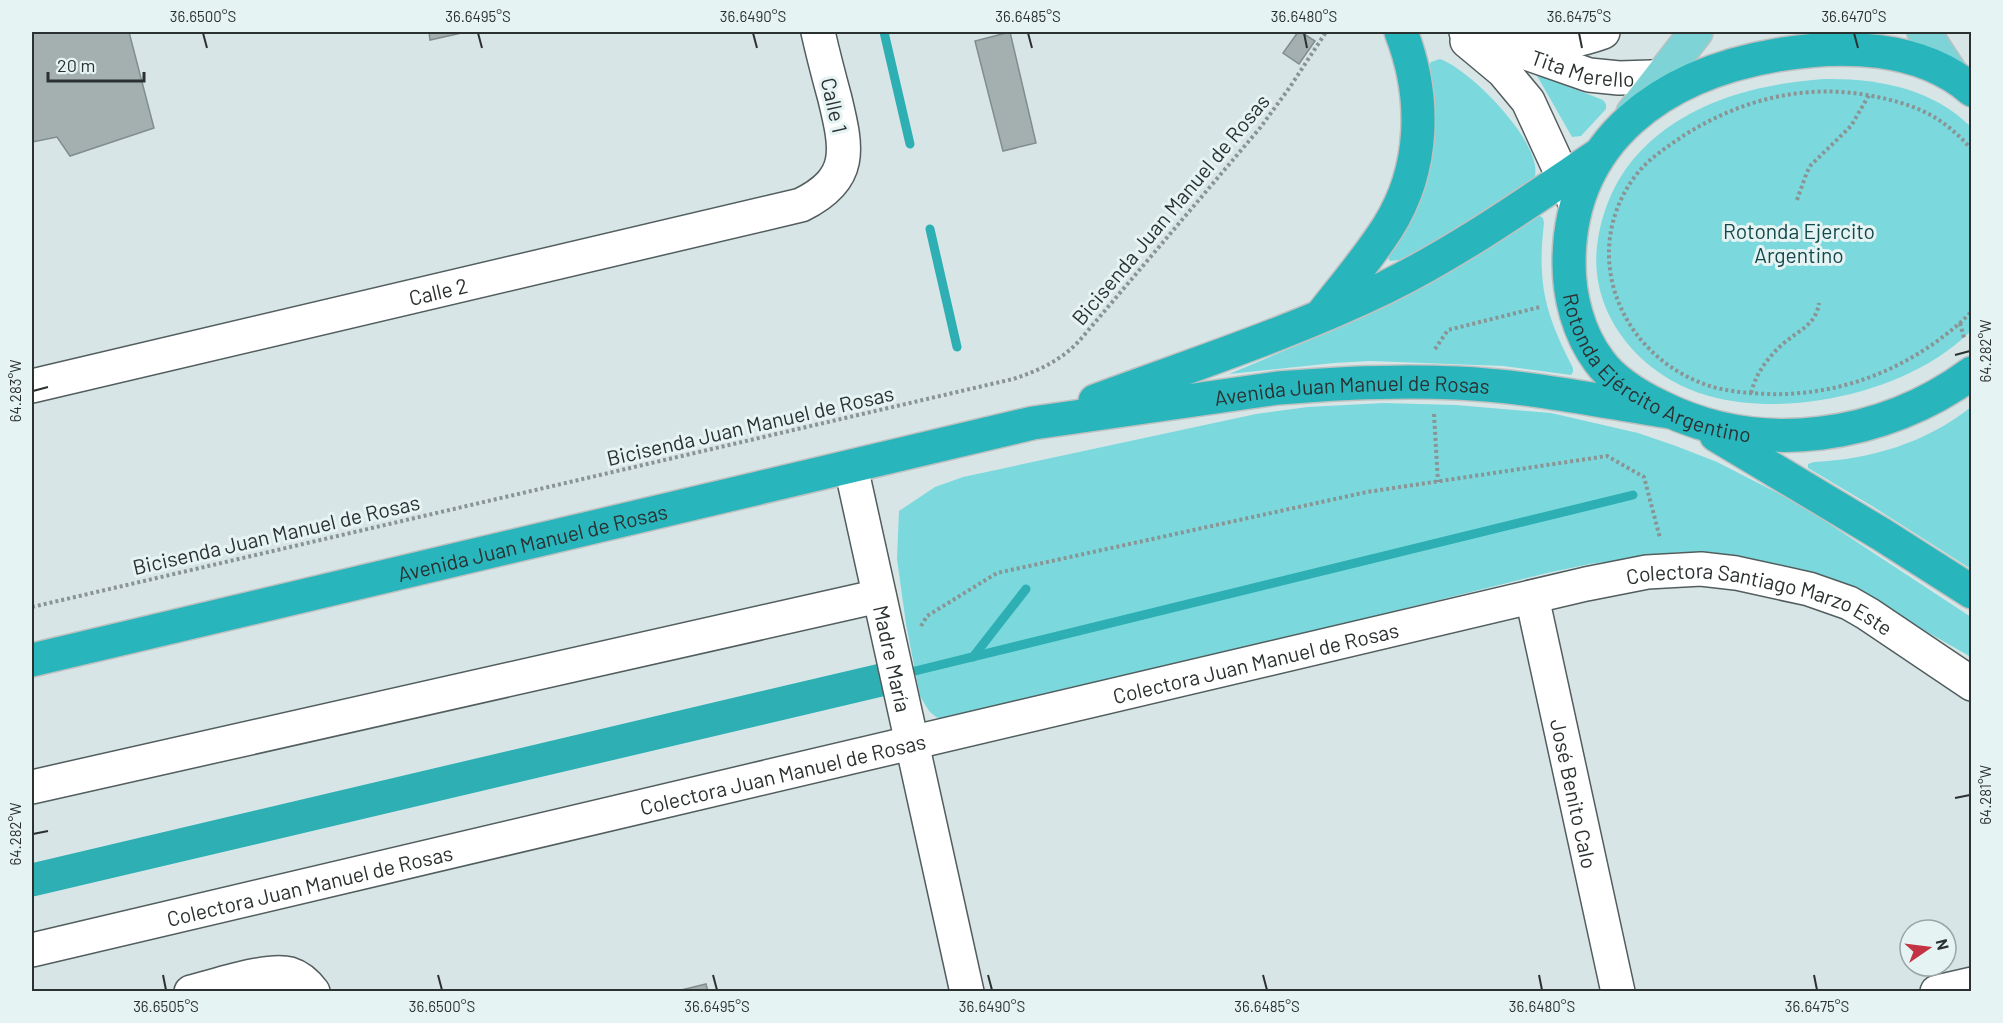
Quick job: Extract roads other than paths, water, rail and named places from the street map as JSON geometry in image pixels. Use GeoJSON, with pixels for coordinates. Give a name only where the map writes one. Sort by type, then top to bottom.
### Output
{"type":"FeatureCollection","features":[{"type":"Feature","properties":{"kind":"highway"},"geometry":{"type":"LineString","coordinates":[[1320,316],[1383,235],[1408,187],[1418,140],[1419,116],[1413,68],[1401,32]]}},
{"type":"Feature","properties":{"kind":"highway"},"geometry":{"type":"LineString","coordinates":[[1623,126],[1638,112],[1669,91],[1704,75],[1774,55],[1798,51],[1848,50],[1894,54],[1934,66],[1965,83]]}},
{"type":"Feature","properties":{"kind":"highway","name":"Avenida Juan Manuel de Rosas"},"geometry":{"type":"LineString","coordinates":[[1033,423],[1320,316],[1385,287],[1447,254],[1508,217],[1570,192],[1623,126]]}},
{"type":"Feature","properties":{"kind":"highway","name":"Rotonda Ejército Argentino"},"geometry":{"type":"LineString","coordinates":[[1570,192],[1569,275],[1578,320],[1587,340],[1598,361],[1613,377],[1631,391],[1680,416],[1728,430],[1760,435],[1806,435],[1830,432],[1898,414],[1940,394],[1971,373]]}},
{"type":"Feature","properties":{"kind":"highway","name":"Avenida Juan Manuel de Rosas"},"geometry":{"type":"LineString","coordinates":[[32,660],[1033,423],[1278,388],[1319,384],[1391,382],[1490,385],[1680,416]]}},
{"type":"Feature","properties":{"kind":"highway"},"geometry":{"type":"LineString","coordinates":[[1680,416],[1881,534],[1971,592]]}},
{"type":"Feature","properties":{"kind":"main road"},"geometry":{"type":"LineString","coordinates":[[1623,126],[1696,32]]}},
{"type":"Feature","properties":{"kind":"main road"},"geometry":{"type":"LineString","coordinates":[[1924,32],[1965,83]]}},
{"type":"Feature","properties":{"kind":"street","name":"Calle 1"},"geometry":{"type":"LineString","coordinates":[[818,32],[844,137],[843,159],[835,178]]}},
{"type":"Feature","properties":{"kind":"street","name":"Tita Merello"},"geometry":{"type":"LineString","coordinates":[[1453,32],[1488,57],[1516,86],[1536,117],[1570,192]]}},
{"type":"Feature","properties":{"kind":"street","name":"Tita Merello"},"geometry":{"type":"LineString","coordinates":[[1466,32],[1589,75],[1619,78],[1704,75]]}},
{"type":"Feature","properties":{"kind":"street"},"geometry":{"type":"LineString","coordinates":[[1513,48],[1564,43],[1604,32]]}},
{"type":"Feature","properties":{"kind":"street","name":"Calle 2"},"geometry":{"type":"LineString","coordinates":[[32,386],[787,209],[815,198],[835,178]]}},
{"type":"Feature","properties":{"kind":"street","name":"Madre María"},"geometry":{"type":"LineString","coordinates":[[851,467],[967,992]]}},
{"type":"Feature","properties":{"kind":"street","name":"Colectora Santiago Marzo Este"},"geometry":{"type":"LineString","coordinates":[[1532,597],[1626,575],[1668,570],[1701,569],[1747,575],[1809,589],[1849,603],[1971,684]]}},
{"type":"Feature","properties":{"kind":"street"},"geometry":{"type":"LineString","coordinates":[[32,787],[879,596]]}},
{"type":"Feature","properties":{"kind":"street","name":"Colectora Juan Manuel de Rosas"},"geometry":{"type":"LineString","coordinates":[[32,950],[1532,597]]}},
{"type":"Feature","properties":{"kind":"street","name":"José Benito Calo"},"geometry":{"type":"LineString","coordinates":[[1532,597],[1618,992]]}},
{"type":"Feature","properties":{"kind":"street"},"geometry":{"type":"LineString","coordinates":[[191,992],[270,973],[290,975],[306,985]]}},
{"type":"Feature","properties":{"kind":"street"},"geometry":{"type":"LineString","coordinates":[[1937,992],[1971,984]]}},
{"type":"Feature","properties":{"kind":"waterway"},"geometry":{"type":"LineString","coordinates":[[884,32],[910,144]]}},
{"type":"Feature","properties":{"kind":"waterway"},"geometry":{"type":"LineString","coordinates":[[930,229],[957,347]]}},
{"type":"Feature","properties":{"kind":"waterway"},"geometry":{"type":"LineString","coordinates":[[915,671],[1633,495]]}},
{"type":"Feature","properties":{"kind":"waterway"},"geometry":{"type":"LineString","coordinates":[[973,657],[1026,589]]}},
{"type":"Feature","properties":{"kind":"waterway"},"geometry":{"type":"LineString","coordinates":[[32,880],[881,680]]}},
{"type":"Feature","properties":{"kind":"park label","name":"Rotonda Ejercito Argentino"},"geometry":{"type":"Point","coordinates":[1799,242]}}]}
